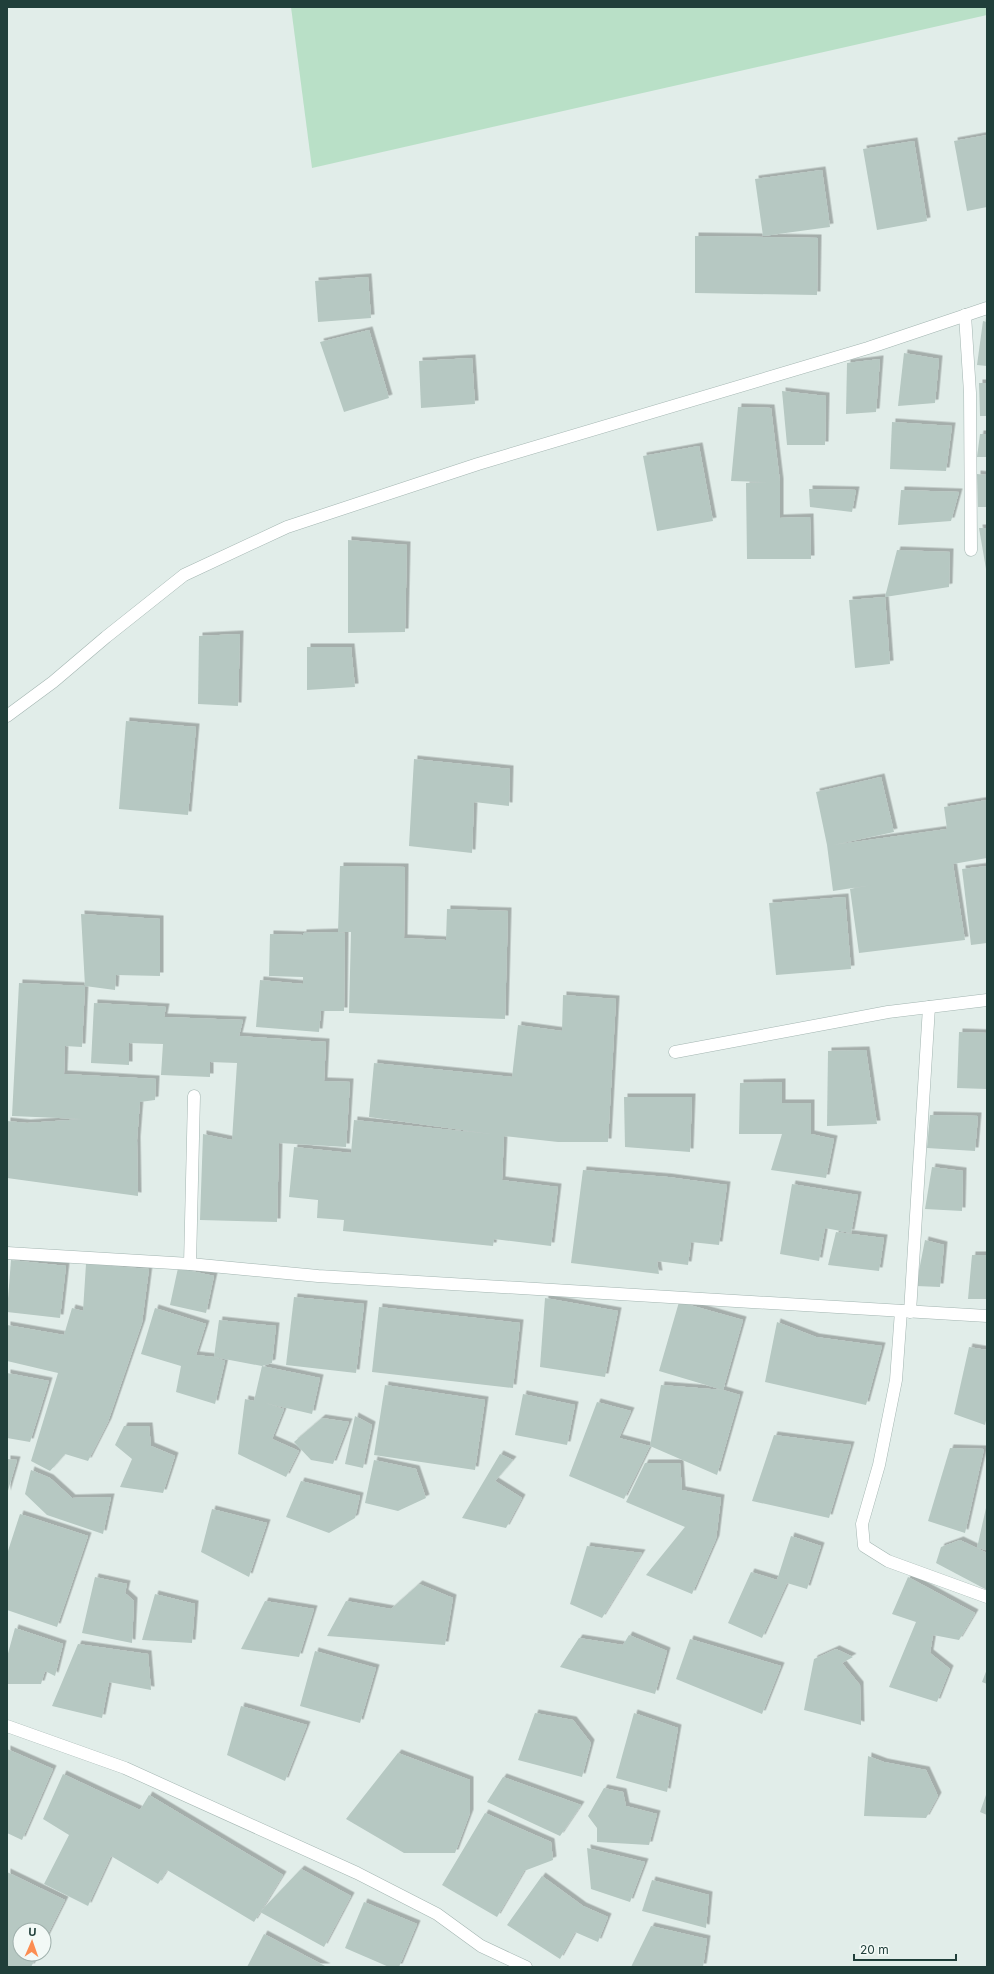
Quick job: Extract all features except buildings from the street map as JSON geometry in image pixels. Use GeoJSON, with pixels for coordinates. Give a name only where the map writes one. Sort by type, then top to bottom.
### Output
{"type":"FeatureCollection","features":[{"type":"Feature","properties":{"kind":"street"},"geometry":{"type":"LineString","coordinates":[[7,716],[53,682],[106,637],[184,575],[287,527],[478,464],[868,348],[987,308]]}},
{"type":"Feature","properties":{"kind":"street"},"geometry":{"type":"LineString","coordinates":[[965,315],[970,393],[971,550]]}},
{"type":"Feature","properties":{"kind":"street"},"geometry":{"type":"LineString","coordinates":[[675,1052],[888,1012],[987,1000]]}},
{"type":"Feature","properties":{"kind":"street"},"geometry":{"type":"LineString","coordinates":[[929,1006],[906,1311],[896,1380],[879,1465],[862,1524],[864,1546],[888,1561],[987,1597]]}},
{"type":"Feature","properties":{"kind":"street"},"geometry":{"type":"LineString","coordinates":[[190,1264],[194,1096]]}},
{"type":"Feature","properties":{"kind":"street"},"geometry":{"type":"LineString","coordinates":[[7,1253],[190,1264],[318,1276],[987,1316]]}},
{"type":"Feature","properties":{"kind":"street"},"geometry":{"type":"LineString","coordinates":[[7,1726],[125,1768],[357,1873],[437,1914],[481,1946],[526,1967]]}},
{"type":"Feature","properties":{"kind":"green space"},"geometry":{"type":"Polygon","coordinates":[[[291,7],[987,7],[987,15],[312,168],[291,7]]]}}]}
